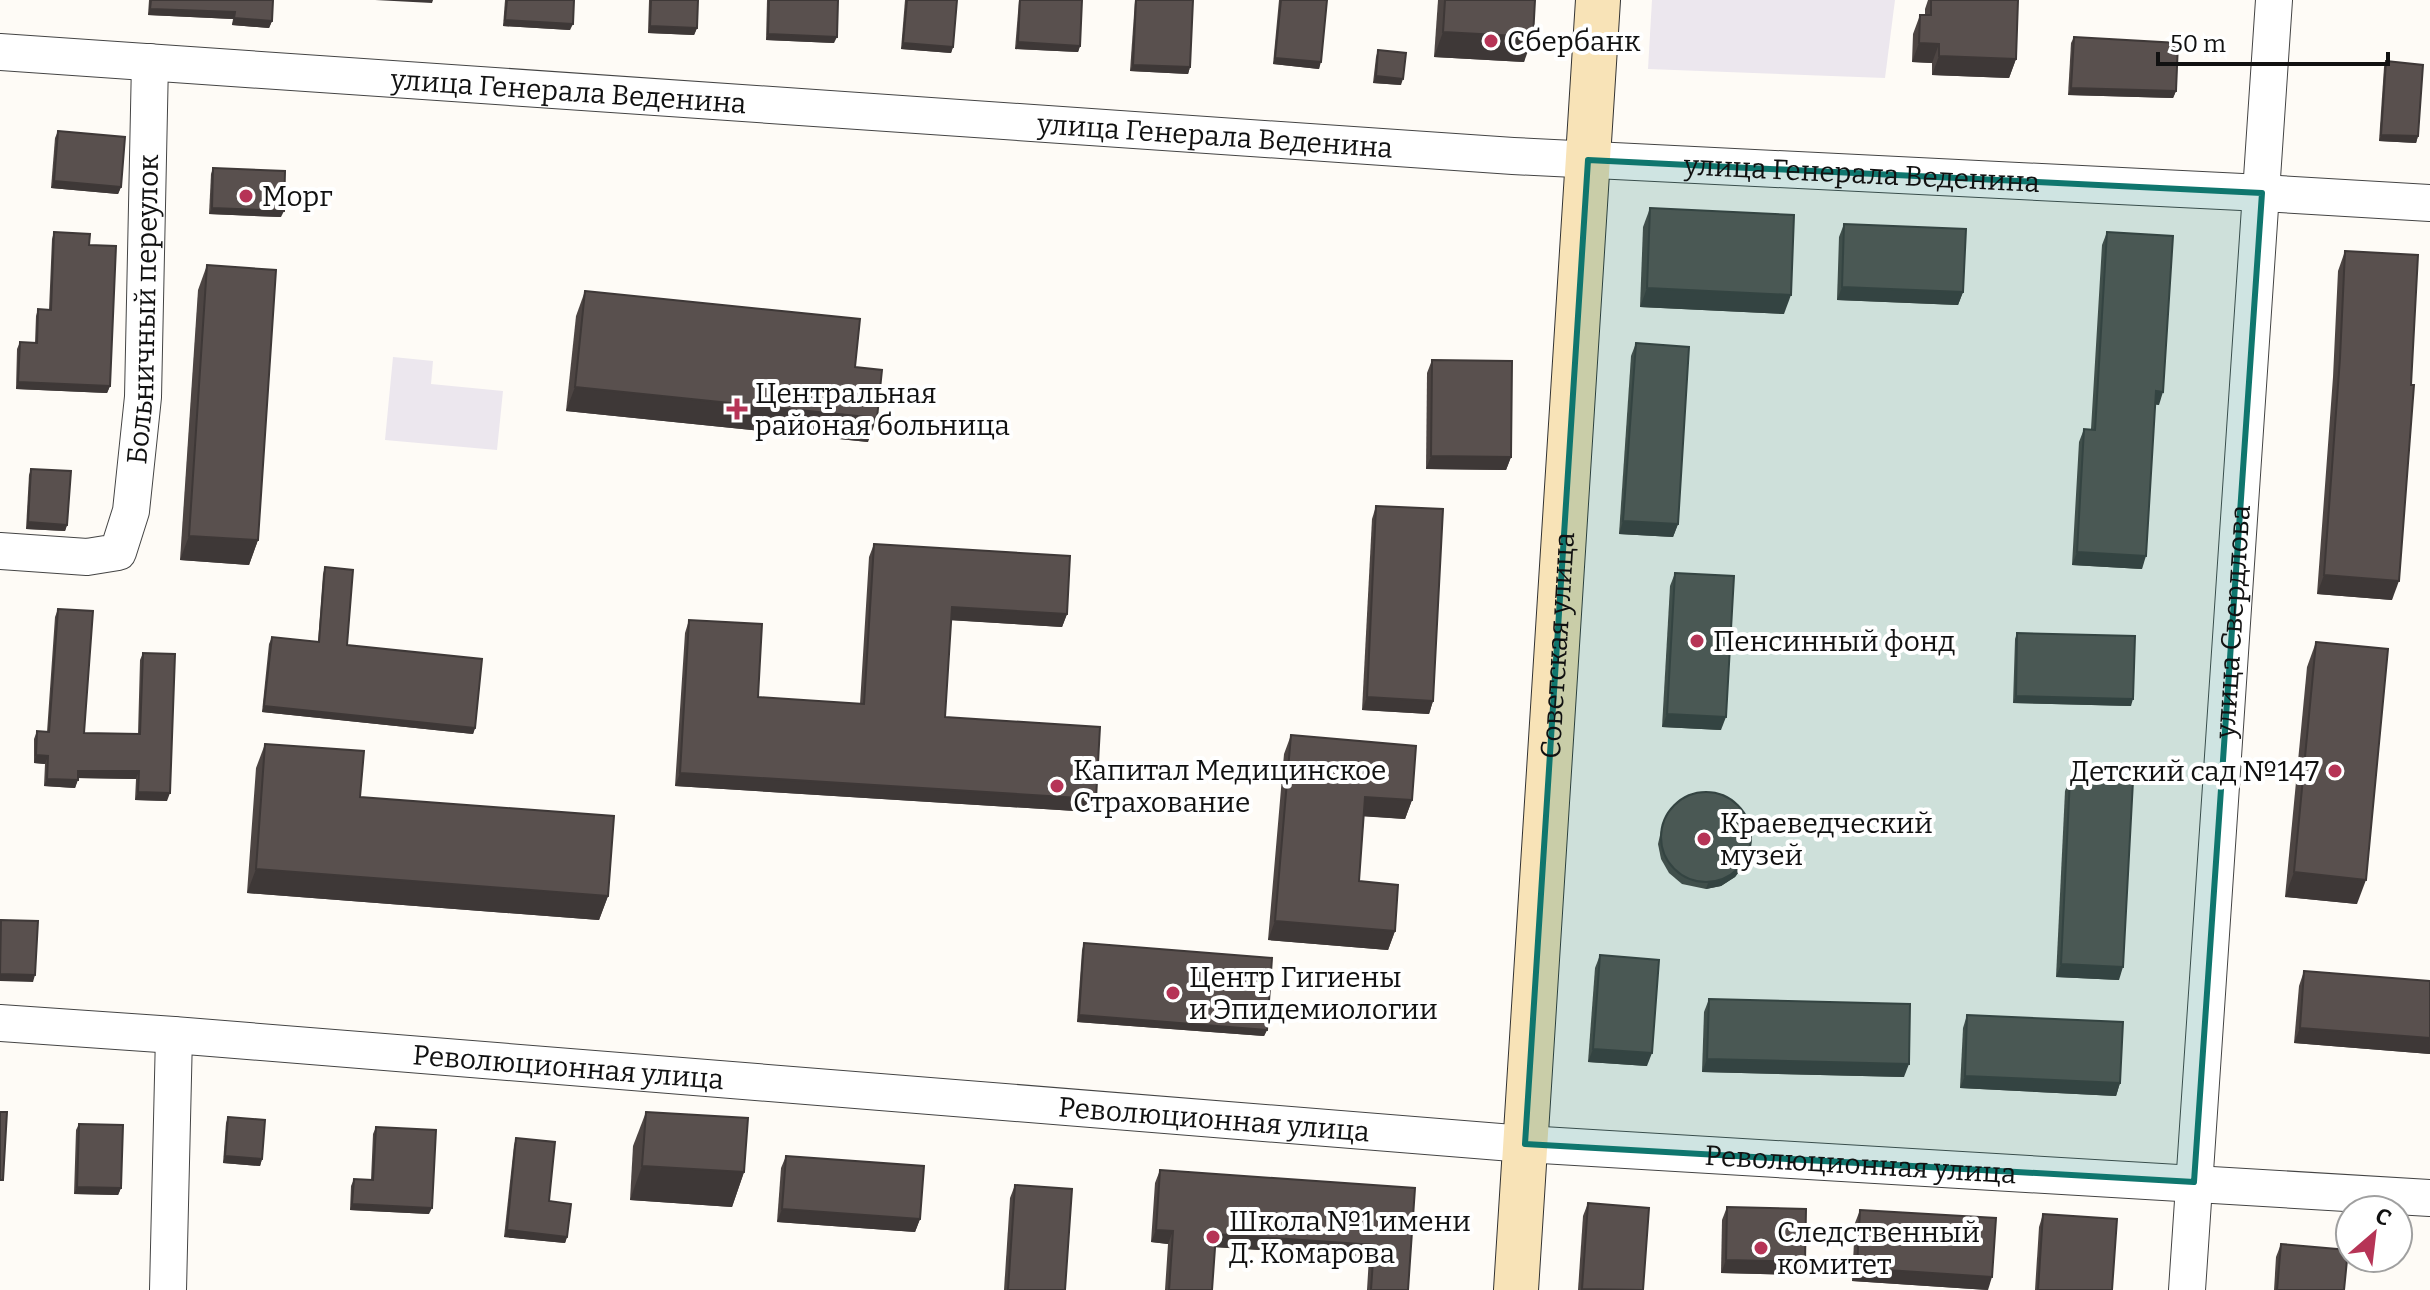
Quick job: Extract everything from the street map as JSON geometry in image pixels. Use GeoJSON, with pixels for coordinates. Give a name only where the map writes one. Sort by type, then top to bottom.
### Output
{"type":"FeatureCollection","features":[{"type":"Feature","properties":{"kind":"street","name":"Советская улица"},"geometry":{"type":"LineString","coordinates":[[1516,1290],[1598,0]]}},
{"type":"Feature","properties":{"kind":"street","name":"улица Свердлова"},"geometry":{"type":"LineString","coordinates":[[2187,1290],[2274,0]]}},
{"type":"Feature","properties":{"kind":"street","name":"улица Генерала Веденина"},"geometry":{"type":"LineString","coordinates":[[0,52],[1588,160],[2430,203]]}},
{"type":"Feature","properties":{"kind":"street","name":"Больничный переулок"},"geometry":{"type":"LineString","coordinates":[[0,551],[87,557],[118,552],[131,511],[143,397],[150,62]]}},
{"type":"Feature","properties":{"kind":"street","name":"Революционная улица"},"geometry":{"type":"LineString","coordinates":[[0,1023],[1525,1144],[2430,1198]]}},
{"type":"Feature","properties":{"kind":"street"},"geometry":{"type":"LineString","coordinates":[[168,1290],[174,1035]]}},
{"type":"Feature","properties":{"kind":"highlighted area"},"geometry":{"type":"Polygon","coordinates":[[[1588,160],[2262,193],[2194,1182],[1525,1144],[1588,160]]]}},
{"type":"Feature","properties":{"kind":"shaded area"},"geometry":{"type":"Polygon","coordinates":[[[1652,0],[1895,0],[1885,78],[1648,69],[1652,0]]]}},
{"type":"Feature","properties":{"kind":"shaded area"},"geometry":{"type":"Polygon","coordinates":[[[393,357],[433,361],[431,384],[503,391],[497,450],[385,440],[393,357]]]}},
{"type":"Feature","properties":{"kind":"building"},"geometry":{"type":"Polygon","coordinates":[[[151,0],[273,0],[272,21],[234,18],[235,12],[150,9],[151,0]]]}},
{"type":"Feature","properties":{"kind":"building"},"geometry":{"type":"Polygon","coordinates":[[[507,0],[574,0],[573,24],[505,20],[507,0]]]}},
{"type":"Feature","properties":{"kind":"building"},"geometry":{"type":"Polygon","coordinates":[[[651,0],[698,0],[697,28],[650,26],[651,0]]]}},
{"type":"Feature","properties":{"kind":"building"},"geometry":{"type":"Polygon","coordinates":[[[769,0],[838,0],[837,37],[768,34],[769,0]]]}},
{"type":"Feature","properties":{"kind":"building"},"geometry":{"type":"Polygon","coordinates":[[[907,0],[957,0],[953,47],[903,43],[907,0]]]}},
{"type":"Feature","properties":{"kind":"building"},"geometry":{"type":"Polygon","coordinates":[[[1020,0],[1082,0],[1080,46],[1018,42],[1020,0]]]}},
{"type":"Feature","properties":{"kind":"building"},"geometry":{"type":"Polygon","coordinates":[[[1136,0],[1193,0],[1190,67],[1133,65],[1136,0]]]}},
{"type":"Feature","properties":{"kind":"building"},"geometry":{"type":"Polygon","coordinates":[[[1281,0],[1327,0],[1321,62],[1275,58],[1281,0]]]}},
{"type":"Feature","properties":{"kind":"building"},"geometry":{"type":"Polygon","coordinates":[[[1445,0],[1535,0],[1533,37],[1443,32],[1445,0]]]}},
{"type":"Feature","properties":{"kind":"building"},"geometry":{"type":"Polygon","coordinates":[[[1931,0],[2018,0],[2016,59],[1939,56],[1939,44],[1919,43],[1920,15],[1931,15],[1931,0]]]}},
{"type":"Feature","properties":{"kind":"building"},"geometry":{"type":"Polygon","coordinates":[[[2074,37],[2178,43],[2176,91],[2071,88],[2074,37]]]}},
{"type":"Feature","properties":{"kind":"building"},"geometry":{"type":"Polygon","coordinates":[[[1378,50],[1406,53],[1403,79],[1376,76],[1378,50]]]}},
{"type":"Feature","properties":{"kind":"building"},"geometry":{"type":"Polygon","coordinates":[[[2386,61],[2423,65],[2418,136],[2381,135],[2386,61]]]}},
{"type":"Feature","properties":{"kind":"building"},"geometry":{"type":"Polygon","coordinates":[[[58,131],[125,137],[121,187],[54,181],[58,131]]]}},
{"type":"Feature","properties":{"kind":"building","name":"Морг"},"geometry":{"type":"Polygon","coordinates":[[[213,168],[285,171],[284,211],[212,208],[213,168]]]}},
{"type":"Feature","properties":{"kind":"building"},"geometry":{"type":"Polygon","coordinates":[[[1650,208],[1794,215],[1791,295],[1647,288],[1650,208]]]}},
{"type":"Feature","properties":{"kind":"building"},"geometry":{"type":"Polygon","coordinates":[[[1844,224],[1966,229],[1963,292],[1842,287],[1844,224]]]}},
{"type":"Feature","properties":{"kind":"building"},"geometry":{"type":"Polygon","coordinates":[[[54,232],[90,234],[89,245],[116,246],[110,386],[18,382],[20,342],[37,343],[38,309],[51,310],[54,232]]]}},
{"type":"Feature","properties":{"kind":"building"},"geometry":{"type":"Polygon","coordinates":[[[2107,232],[2173,236],[2163,392],[2156,391],[2146,556],[2077,552],[2084,429],[2095,430],[2107,232]]]}},
{"type":"Feature","properties":{"kind":"building"},"geometry":{"type":"Polygon","coordinates":[[[2345,251],[2418,255],[2411,385],[2414,385],[2399,581],[2324,575],[2345,251]]]}},
{"type":"Feature","properties":{"kind":"building"},"geometry":{"type":"Polygon","coordinates":[[[207,265],[276,270],[258,540],[189,536],[207,265]]]}},
{"type":"Feature","properties":{"kind":"building"},"geometry":{"type":"Polygon","coordinates":[[[585,291],[860,319],[855,367],[882,370],[877,418],[575,387],[585,291]]]}},
{"type":"Feature","properties":{"kind":"building"},"geometry":{"type":"Polygon","coordinates":[[[1636,343],[1689,347],[1678,524],[1623,521],[1636,343]]]}},
{"type":"Feature","properties":{"kind":"building"},"geometry":{"type":"Polygon","coordinates":[[[1432,360],[1512,361],[1511,457],[1431,456],[1432,360]]]}},
{"type":"Feature","properties":{"kind":"building"},"geometry":{"type":"Polygon","coordinates":[[[31,469],[71,471],[67,525],[28,522],[31,469]]]}},
{"type":"Feature","properties":{"kind":"building"},"geometry":{"type":"Polygon","coordinates":[[[1376,506],[1443,509],[1433,701],[1367,697],[1376,506]]]}},
{"type":"Feature","properties":{"kind":"building"},"geometry":{"type":"Polygon","coordinates":[[[874,544],[1070,556],[1067,614],[952,607],[945,717],[1100,727],[1096,799],[680,773],[689,620],[762,624],[758,697],[864,704],[874,544]]]}},
{"type":"Feature","properties":{"kind":"building"},"geometry":{"type":"Polygon","coordinates":[[[325,567],[353,570],[347,645],[482,659],[475,728],[264,706],[272,637],[319,642],[325,567]]]}},
{"type":"Feature","properties":{"kind":"building","name":"Пенсинный фонд"},"geometry":{"type":"Polygon","coordinates":[[[1675,573],[1734,576],[1726,717],[1667,714],[1675,573]]]}},
{"type":"Feature","properties":{"kind":"building"},"geometry":{"type":"Polygon","coordinates":[[[58,609],[93,611],[84,733],[140,734],[143,653],[175,654],[170,793],[138,792],[139,771],[78,771],[78,780],[47,779],[48,756],[36,755],[37,731],[49,732],[58,609]]]}},
{"type":"Feature","properties":{"kind":"building"},"geometry":{"type":"Polygon","coordinates":[[[2017,633],[2135,636],[2133,699],[2016,696],[2017,633]]]}},
{"type":"Feature","properties":{"kind":"building","name":"Детский сад №147"},"geometry":{"type":"Polygon","coordinates":[[[2316,642],[2388,649],[2366,880],[2294,872],[2316,642]]]}},
{"type":"Feature","properties":{"kind":"building"},"geometry":{"type":"Polygon","coordinates":[[[1291,735],[1416,746],[1412,800],[1365,797],[1359,881],[1398,885],[1395,931],[1275,921],[1291,735]]]}},
{"type":"Feature","properties":{"kind":"building"},"geometry":{"type":"Polygon","coordinates":[[[265,744],[364,751],[360,797],[614,816],[608,896],[256,869],[265,744]]]}},
{"type":"Feature","properties":{"kind":"building"},"geometry":{"type":"Polygon","coordinates":[[[2070,778],[2133,781],[2123,967],[2061,964],[2070,778]]]}},
{"type":"Feature","properties":{"kind":"building","name":"Краеведческий музей"},"geometry":{"type":"Polygon","coordinates":[[[1706,792],[1723,795],[1738,805],[1748,820],[1751,837],[1748,854],[1738,869],[1723,879],[1706,882],[1689,879],[1674,869],[1664,854],[1661,837],[1664,820],[1674,805],[1689,795],[1706,792]]]}},
{"type":"Feature","properties":{"kind":"building"},"geometry":{"type":"Polygon","coordinates":[[[1,920],[38,921],[35,975],[0,974],[1,920]]]}},
{"type":"Feature","properties":{"kind":"building","name":"Центр Гигиены и Эпидемиологии"},"geometry":{"type":"Polygon","coordinates":[[[1084,943],[1272,958],[1267,1030],[1079,1015],[1084,943]]]}},
{"type":"Feature","properties":{"kind":"building"},"geometry":{"type":"Polygon","coordinates":[[[1600,955],[1659,960],[1652,1053],[1593,1049],[1600,955]]]}},
{"type":"Feature","properties":{"kind":"building"},"geometry":{"type":"Polygon","coordinates":[[[2304,971],[2430,981],[2430,1038],[2300,1028],[2304,971]]]}},
{"type":"Feature","properties":{"kind":"building"},"geometry":{"type":"Polygon","coordinates":[[[1709,999],[1910,1004],[1909,1064],[1707,1059],[1709,999]]]}},
{"type":"Feature","properties":{"kind":"building"},"geometry":{"type":"Polygon","coordinates":[[[1967,1015],[2123,1022],[2120,1083],[1965,1076],[1967,1015]]]}},
{"type":"Feature","properties":{"kind":"building"},"geometry":{"type":"Polygon","coordinates":[[[0,1112],[7,1112],[3,1180],[0,1180],[0,1112]]]}},
{"type":"Feature","properties":{"kind":"building"},"geometry":{"type":"Polygon","coordinates":[[[646,1112],[748,1118],[744,1172],[642,1166],[646,1112]]]}},
{"type":"Feature","properties":{"kind":"building"},"geometry":{"type":"Polygon","coordinates":[[[228,1117],[265,1120],[262,1159],[225,1156],[228,1117]]]}},
{"type":"Feature","properties":{"kind":"building"},"geometry":{"type":"Polygon","coordinates":[[[79,1124],[123,1125],[121,1188],[77,1187],[79,1124]]]}},
{"type":"Feature","properties":{"kind":"building"},"geometry":{"type":"Polygon","coordinates":[[[376,1127],[436,1130],[432,1208],[352,1204],[354,1179],[373,1180],[376,1127]]]}},
{"type":"Feature","properties":{"kind":"building"},"geometry":{"type":"Polygon","coordinates":[[[516,1138],[555,1142],[549,1201],[571,1204],[567,1237],[507,1230],[516,1138]]]}},
{"type":"Feature","properties":{"kind":"building"},"geometry":{"type":"Polygon","coordinates":[[[786,1156],[924,1166],[920,1219],[782,1209],[786,1156]]]}},
{"type":"Feature","properties":{"kind":"building"},"geometry":{"type":"Polygon","coordinates":[[[1160,1170],[1415,1188],[1408,1290],[1371,1290],[1374,1245],[1216,1234],[1212,1290],[1169,1290],[1173,1231],[1156,1230],[1160,1170]]]}},
{"type":"Feature","properties":{"kind":"building"},"geometry":{"type":"Polygon","coordinates":[[[1015,1185],[1072,1189],[1065,1290],[1008,1290],[1015,1185]]]}},
{"type":"Feature","properties":{"kind":"building"},"geometry":{"type":"Polygon","coordinates":[[[1588,1203],[1649,1208],[1643,1290],[1582,1289],[1588,1203]]]}},
{"type":"Feature","properties":{"kind":"building","name":"Следственный комитет"},"geometry":{"type":"Polygon","coordinates":[[[1727,1207],[1806,1209],[1805,1262],[1726,1260],[1727,1207]]]}},
{"type":"Feature","properties":{"kind":"building"},"geometry":{"type":"Polygon","coordinates":[[[1860,1210],[1996,1218],[1992,1277],[1857,1268],[1860,1210]]]}},
{"type":"Feature","properties":{"kind":"building"},"geometry":{"type":"Polygon","coordinates":[[[2043,1214],[2117,1219],[2112,1290],[2038,1290],[2043,1214]]]}},
{"type":"Feature","properties":{"kind":"building"},"geometry":{"type":"Polygon","coordinates":[[[2281,1244],[2334,1249],[2334,1274],[2346,1274],[2344,1290],[2277,1290],[2281,1244]]]}},
{"type":"Feature","properties":{"kind":"place","name":"Сбербанк"},"geometry":{"type":"Point","coordinates":[1491,41]}},
{"type":"Feature","properties":{"kind":"place","name":"Морг"},"geometry":{"type":"Point","coordinates":[246,196]}},
{"type":"Feature","properties":{"kind":"place","name":"Центральная районая больница"},"geometry":{"type":"Point","coordinates":[737,409]}},
{"type":"Feature","properties":{"kind":"place","name":"Пенсинный фонд"},"geometry":{"type":"Point","coordinates":[1697,641]}},
{"type":"Feature","properties":{"kind":"place","name":"Детский сад №147"},"geometry":{"type":"Point","coordinates":[2335,771]}},
{"type":"Feature","properties":{"kind":"place","name":"Капитал Медицинское Страхование"},"geometry":{"type":"Point","coordinates":[1057,786]}},
{"type":"Feature","properties":{"kind":"place","name":"Краеведческий музей"},"geometry":{"type":"Point","coordinates":[1704,839]}},
{"type":"Feature","properties":{"kind":"place","name":"Центр Гигиены и Эпидемиологии"},"geometry":{"type":"Point","coordinates":[1173,993]}},
{"type":"Feature","properties":{"kind":"place","name":"Школа №1 имени Д. Комарова"},"geometry":{"type":"Point","coordinates":[1213,1237]}},
{"type":"Feature","properties":{"kind":"place","name":"Следственный комитет"},"geometry":{"type":"Point","coordinates":[1761,1248]}}]}
